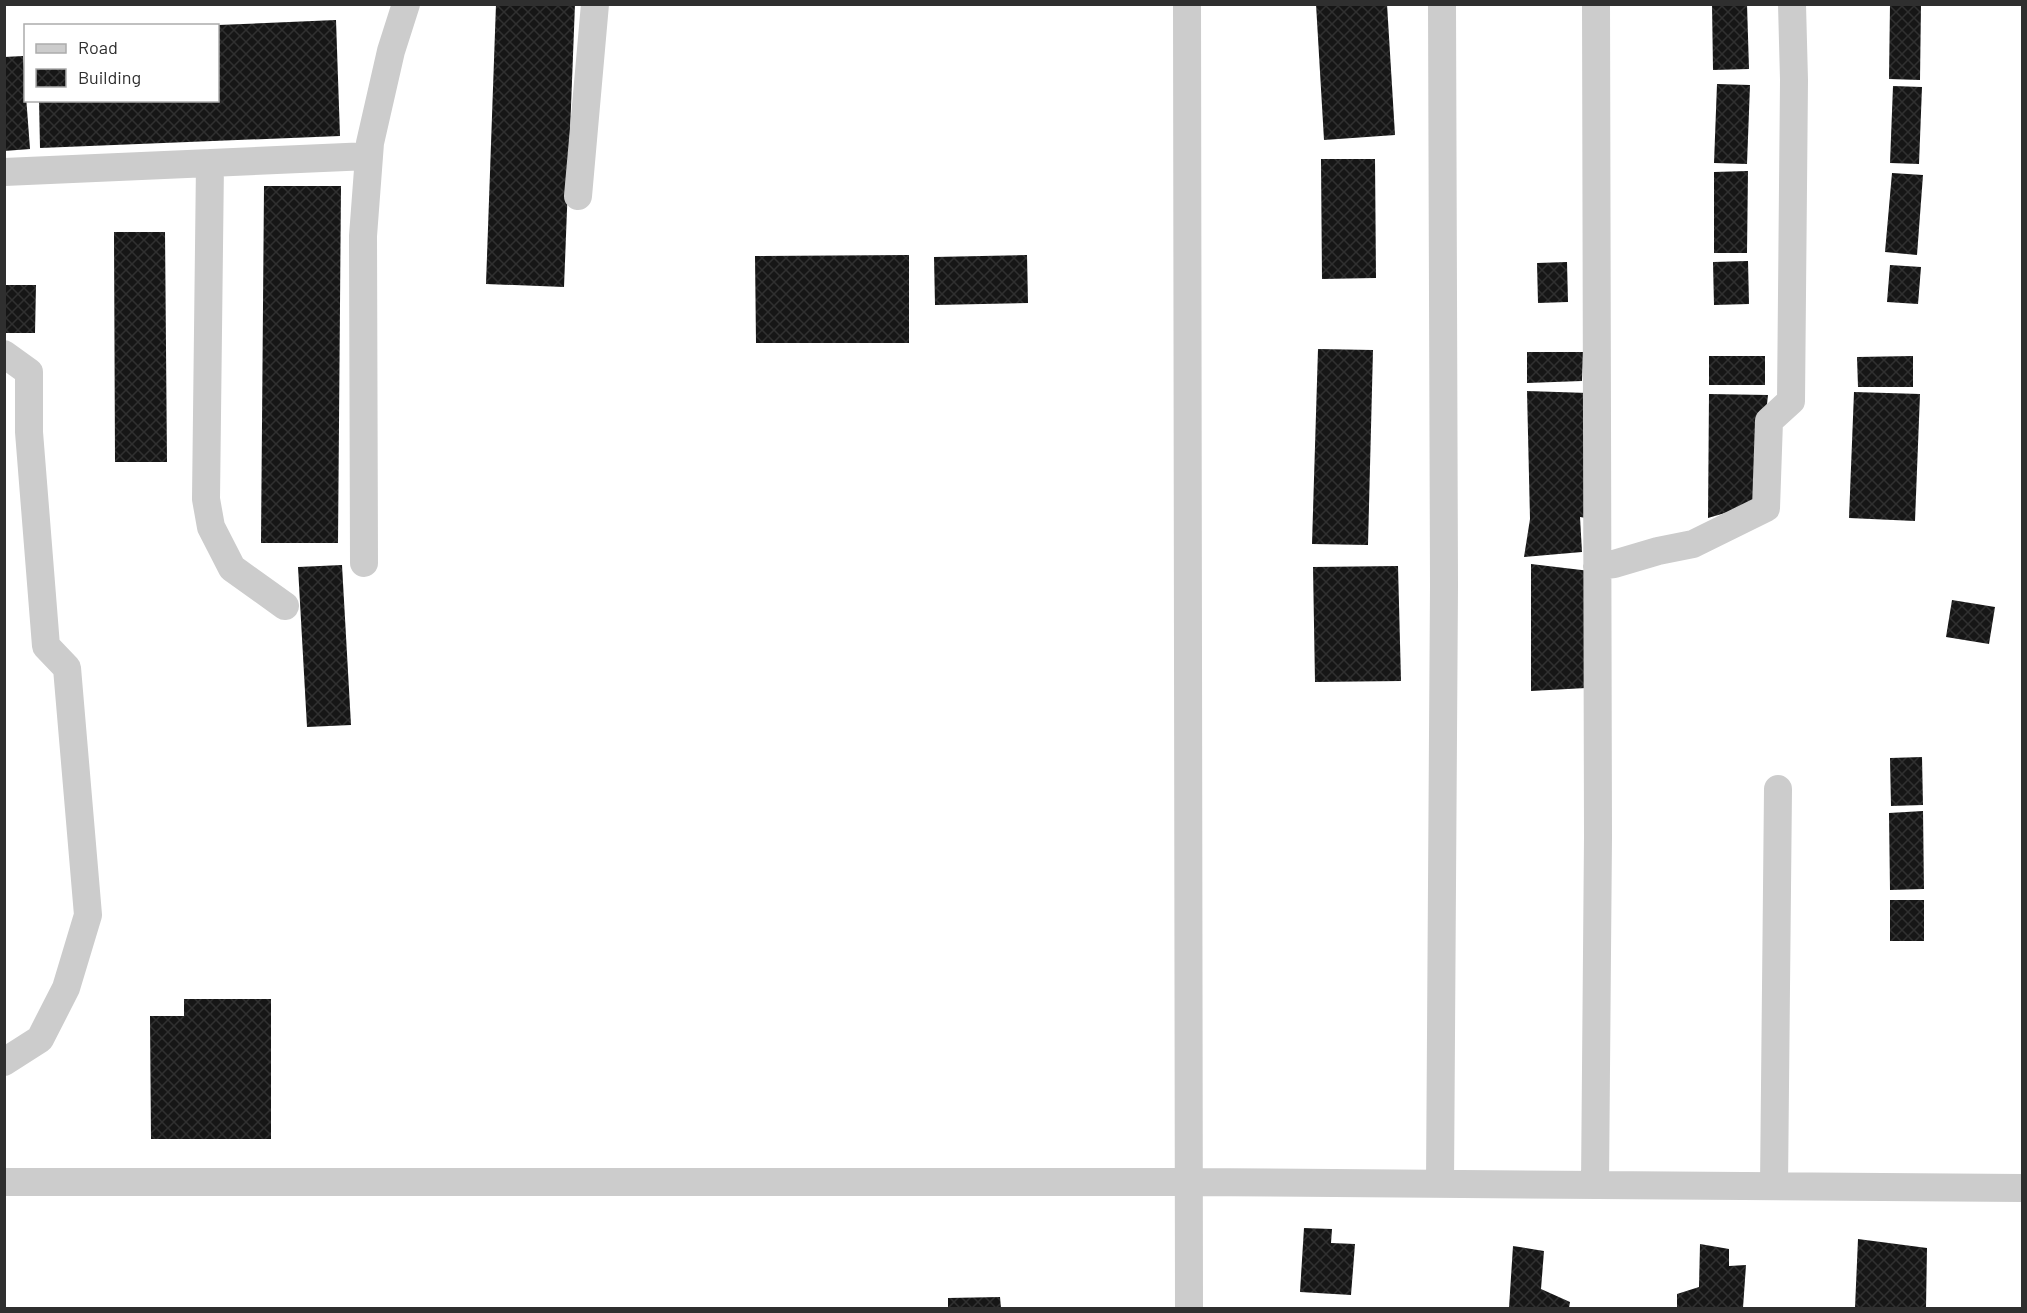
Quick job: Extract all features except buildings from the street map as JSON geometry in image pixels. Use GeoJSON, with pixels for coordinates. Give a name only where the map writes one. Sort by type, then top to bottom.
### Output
{"type":"FeatureCollection","features":[{"type":"Feature","properties":{"kind":"street"},"geometry":{"type":"LineString","coordinates":[[364,563],[363,236],[369,156],[391,51],[406,4]]}},
{"type":"Feature","properties":{"kind":"street"},"geometry":{"type":"LineString","coordinates":[[578,196],[595,4]]}},
{"type":"Feature","properties":{"kind":"street"},"geometry":{"type":"LineString","coordinates":[[1186,4],[1189,1308]]}},
{"type":"Feature","properties":{"kind":"street"},"geometry":{"type":"LineString","coordinates":[[1440,1184],[1444,598],[1442,4]]}},
{"type":"Feature","properties":{"kind":"street"},"geometry":{"type":"LineString","coordinates":[[1595,1185],[1598,837],[1596,4]]}},
{"type":"Feature","properties":{"kind":"street"},"geometry":{"type":"LineString","coordinates":[[1597,566],[1614,564],[1658,551],[1693,544],[1766,508],[1769,421],[1791,401],[1794,92],[1792,4]]}},
{"type":"Feature","properties":{"kind":"street"},"geometry":{"type":"LineString","coordinates":[[4,172],[369,156]]}},
{"type":"Feature","properties":{"kind":"street"},"geometry":{"type":"LineString","coordinates":[[210,163],[206,499],[211,527],[232,568],[285,606]]}},
{"type":"Feature","properties":{"kind":"street"},"geometry":{"type":"LineString","coordinates":[[4,354],[29,372],[29,432],[46,646],[67,668],[88,915],[66,988],[40,1039],[4,1062]]}},
{"type":"Feature","properties":{"kind":"street"},"geometry":{"type":"LineString","coordinates":[[1774,1186],[1778,789]]}},
{"type":"Feature","properties":{"kind":"street"},"geometry":{"type":"LineString","coordinates":[[4,1182],[1189,1182],[2022,1188]]}}]}
